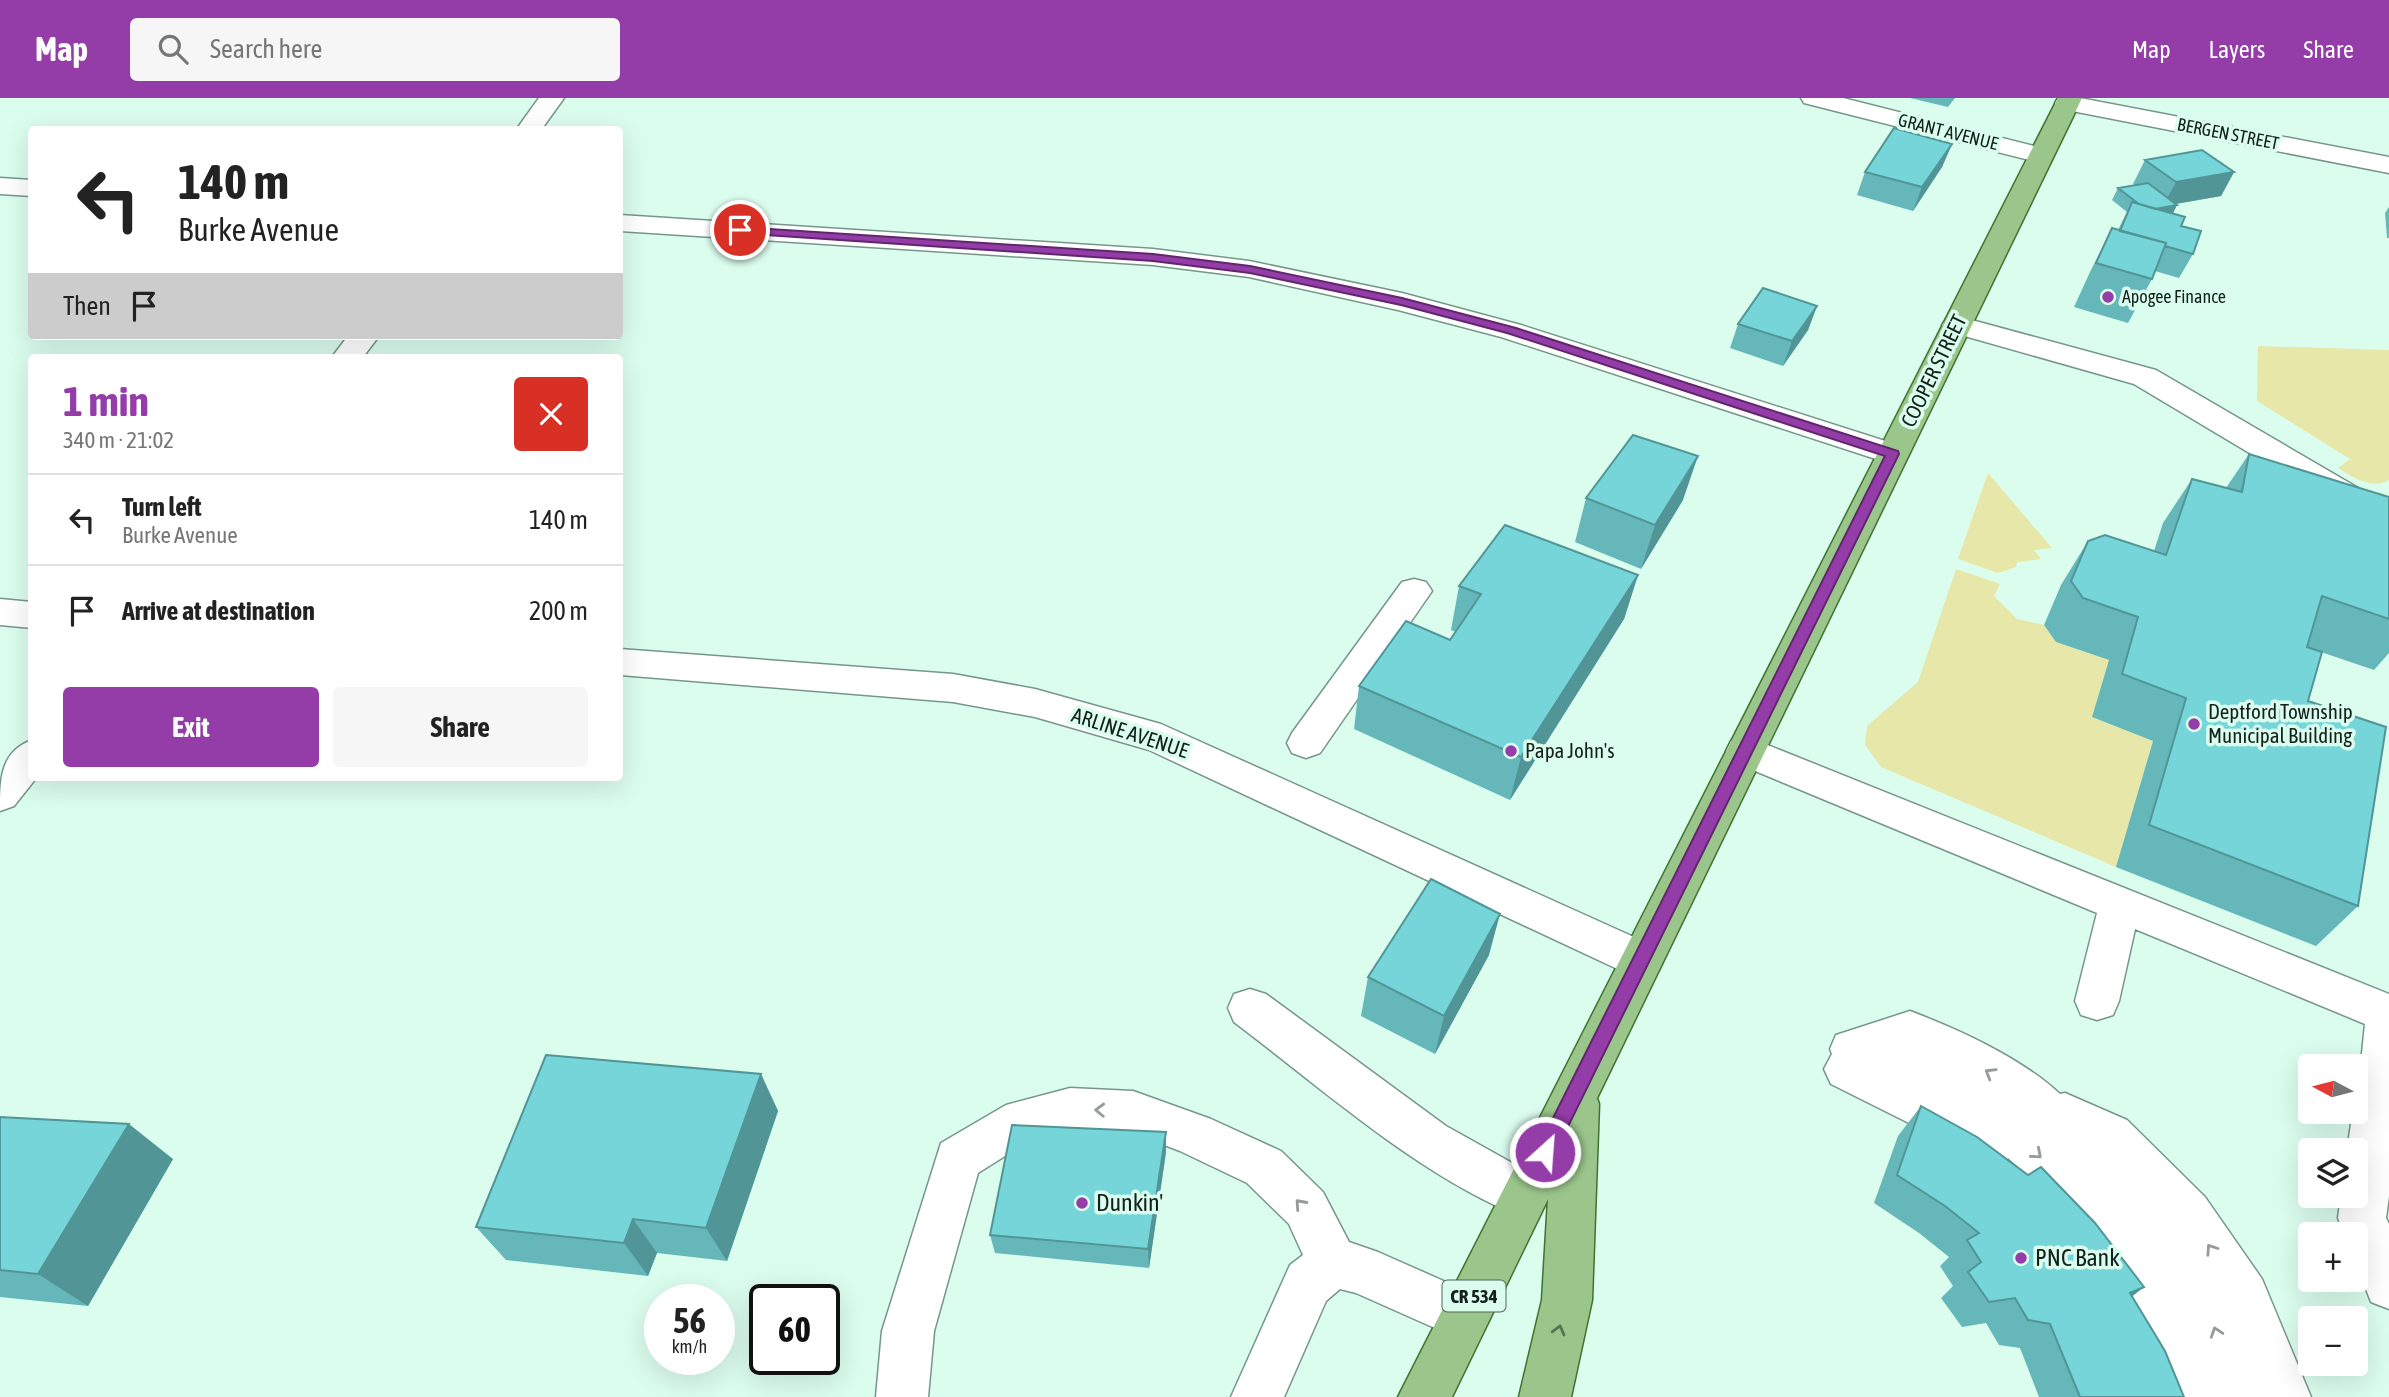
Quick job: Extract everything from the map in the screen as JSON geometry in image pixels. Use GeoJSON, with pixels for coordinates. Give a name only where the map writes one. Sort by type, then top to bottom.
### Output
{"type":"FeatureCollection","features":[{"type":"Feature","properties":{"kind":"main road","name":"COOPER STREET"},"geometry":{"type":"LineString","coordinates":[[1424,1397],[2068,100]]}},
{"type":"Feature","properties":{"kind":"main road"},"geometry":{"type":"LineString","coordinates":[[1545,1397],[1567,1300],[1577,1089]]}},
{"type":"Feature","properties":{"kind":"street"},"geometry":{"type":"LineString","coordinates":[[531,126],[552,98]]}},
{"type":"Feature","properties":{"kind":"street","name":"GRANT AVENUE"},"geometry":{"type":"LineString","coordinates":[[1813,98],[2041,155]]}},
{"type":"Feature","properties":{"kind":"street","name":"BERGEN STREET"},"geometry":{"type":"LineString","coordinates":[[2068,100],[2389,165]]}},
{"type":"Feature","properties":{"kind":"street"},"geometry":{"type":"LineString","coordinates":[[0,186],[28,188]]}},
{"type":"Feature","properties":{"kind":"street"},"geometry":{"type":"LineString","coordinates":[[623,223],[1153,257],[1250,269],[1402,302],[1511,331],[1893,454]]}},
{"type":"Feature","properties":{"kind":"street"},"geometry":{"type":"LineString","coordinates":[[1957,325],[2145,377],[2389,521]]}},
{"type":"Feature","properties":{"kind":"street"},"geometry":{"type":"LineString","coordinates":[[349,354],[361,340]]}},
{"type":"Feature","properties":{"kind":"street"},"geometry":{"type":"LineString","coordinates":[[1306,743],[1414,591]]}},
{"type":"Feature","properties":{"kind":"street"},"geometry":{"type":"LineString","coordinates":[[0,612],[28,615]]}},
{"type":"Feature","properties":{"kind":"street","name":"ARLINE AVENUE"},"geometry":{"type":"LineString","coordinates":[[623,662],[953,688],[1035,703],[1161,739],[1641,960]]}},
{"type":"Feature","properties":{"kind":"street"},"geometry":{"type":"LineString","coordinates":[[1745,751],[2389,1014],[2362,1218],[2389,1284]]}},
{"type":"Feature","properties":{"kind":"street"},"geometry":{"type":"LineString","coordinates":[[0,795],[28,760]]}},
{"type":"Feature","properties":{"kind":"street"},"geometry":{"type":"LineString","coordinates":[[2097,1001],[2120,904]]}},
{"type":"Feature","properties":{"kind":"street"},"geometry":{"type":"LineString","coordinates":[[1250,1008],[1430,1142],[1524,1195]]}},
{"type":"Feature","properties":{"kind":"street"},"geometry":{"type":"LineString","coordinates":[[2185,1389],[2170,1329],[2149,1280],[2049,1164],[1992,1115],[1930,1077],[1852,1049],[1910,1031],[1956,1052],[2029,1096],[2110,1135],[2188,1214],[2244,1297],[2285,1397]]}},
{"type":"Feature","properties":{"kind":"street"},"geometry":{"type":"LineString","coordinates":[[1845,1068],[1941,1116],[1997,1159],[2047,1203],[2130,1306],[2185,1389]]}},
{"type":"Feature","properties":{"kind":"street"},"geometry":{"type":"LineString","coordinates":[[2029,1096],[2089,1152],[2155,1224],[2209,1310],[2238,1397]]}},
{"type":"Feature","properties":{"kind":"street"},"geometry":{"type":"LineString","coordinates":[[902,1397],[908,1331],[958,1159],[1022,1120],[1070,1109],[1133,1112],[1194,1134],[1264,1167],[1306,1208],[1333,1263]]}},
{"type":"Feature","properties":{"kind":"street"},"geometry":{"type":"LineString","coordinates":[[1333,1263],[1360,1269],[1464,1317]]}},
{"type":"Feature","properties":{"kind":"street"},"geometry":{"type":"LineString","coordinates":[[1257,1397],[1308,1283],[1333,1263]]}},
{"type":"Feature","properties":{"kind":"green space"},"geometry":{"type":"Polygon","coordinates":[[[2258,346],[2389,350],[2389,480],[2369,483],[2344,472],[2338,468],[2350,459],[2257,401],[2258,346]]]}},
{"type":"Feature","properties":{"kind":"green space"},"geometry":{"type":"Polygon","coordinates":[[[1988,473],[2052,548],[2034,550],[2041,559],[2017,562],[2016,567],[1998,573],[1958,559],[1988,473]]]}},
{"type":"Feature","properties":{"kind":"green space"},"geometry":{"type":"Polygon","coordinates":[[[1956,569],[2000,584],[1994,596],[2017,619],[2044,625],[2056,642],[2109,660],[2092,717],[2153,741],[2116,867],[1881,767],[1865,745],[1867,726],[1918,682],[1956,569]]]}},
{"type":"Feature","properties":{"kind":"building"},"geometry":{"type":"Polygon","coordinates":[[[1894,128],[1952,144],[1922,187],[1865,172],[1894,128]]]}},
{"type":"Feature","properties":{"kind":"building"},"geometry":{"type":"Polygon","coordinates":[[[2202,150],[2234,172],[2176,182],[2145,160],[2202,150]]]}},
{"type":"Feature","properties":{"kind":"building"},"geometry":{"type":"Polygon","coordinates":[[[2148,183],[2177,205],[2155,209],[2139,204],[2118,188],[2148,183]]]}},
{"type":"Feature","properties":{"kind":"building"},"geometry":{"type":"Polygon","coordinates":[[[2132,202],[2185,217],[2181,226],[2201,231],[2193,254],[2165,246],[2166,243],[2120,231],[2132,202]]]}},
{"type":"Feature","properties":{"kind":"building"},"geometry":{"type":"Polygon","coordinates":[[[2112,228],[2166,243],[2152,279],[2096,263],[2112,228]]]}},
{"type":"Feature","properties":{"kind":"building"},"geometry":{"type":"Polygon","coordinates":[[[1763,288],[1817,306],[1792,341],[1738,324],[1763,288]]]}},
{"type":"Feature","properties":{"kind":"building"},"geometry":{"type":"Polygon","coordinates":[[[1633,435],[1698,456],[1655,525],[1586,498],[1633,435]]]}},
{"type":"Feature","properties":{"kind":"building","name":"Deptford Township Municipal Building"},"geometry":{"type":"Polygon","coordinates":[[[2249,454],[2389,497],[2389,619],[2322,596],[2307,647],[2322,652],[2308,701],[2386,727],[2358,906],[2149,825],[2186,698],[2122,674],[2138,617],[2083,598],[2071,581],[2088,541],[2105,535],[2166,555],[2192,479],[2242,492],[2249,454]]]}},
{"type":"Feature","properties":{"kind":"building"},"geometry":{"type":"Polygon","coordinates":[[[1505,525],[1638,575],[1521,757],[1359,686],[1406,621],[1450,640],[1481,594],[1459,586],[1505,525]]]}},
{"type":"Feature","properties":{"kind":"building"},"geometry":{"type":"Polygon","coordinates":[[[1431,879],[1500,914],[1444,1016],[1368,977],[1431,879]]]}},
{"type":"Feature","properties":{"kind":"building"},"geometry":{"type":"Polygon","coordinates":[[[546,1055],[761,1074],[706,1228],[633,1219],[624,1243],[476,1227],[546,1055]]]}},
{"type":"Feature","properties":{"kind":"building"},"geometry":{"type":"Polygon","coordinates":[[[1921,1106],[1977,1137],[2028,1175],[2041,1167],[2095,1223],[2144,1287],[2130,1293],[2165,1351],[2184,1397],[2080,1397],[2050,1324],[2028,1320],[2015,1298],[1989,1302],[1968,1272],[1981,1262],[1967,1240],[1979,1233],[1945,1206],[1897,1175],[1921,1106]]]}},
{"type":"Feature","properties":{"kind":"building"},"geometry":{"type":"Polygon","coordinates":[[[0,1117],[129,1124],[38,1274],[0,1270],[0,1117]]]}},
{"type":"Feature","properties":{"kind":"building","name":"Dunkin'"},"geometry":{"type":"Polygon","coordinates":[[[1012,1125],[1166,1132],[1148,1249],[990,1235],[1012,1125]]]}},
{"type":"Feature","properties":{"kind":"place","name":"Apogee Finance"},"geometry":{"type":"Point","coordinates":[2108,297]}},
{"type":"Feature","properties":{"kind":"place","name":"Deptford Township Municipal Building"},"geometry":{"type":"Point","coordinates":[2194,724]}},
{"type":"Feature","properties":{"kind":"place","name":"Papa John's"},"geometry":{"type":"Point","coordinates":[1511,751]}},
{"type":"Feature","properties":{"kind":"place","name":"Dunkin'"},"geometry":{"type":"Point","coordinates":[1082,1203]}},
{"type":"Feature","properties":{"kind":"place","name":"PNC Bank"},"geometry":{"type":"Point","coordinates":[2021,1258]}},
{"type":"Feature","properties":{"kind":"route"},"geometry":{"type":"LineString","coordinates":[[740,230],[1153,257],[1250,269],[1402,302],[1511,331],[1777,419],[1893,454],[1545,1152]]}}]}
